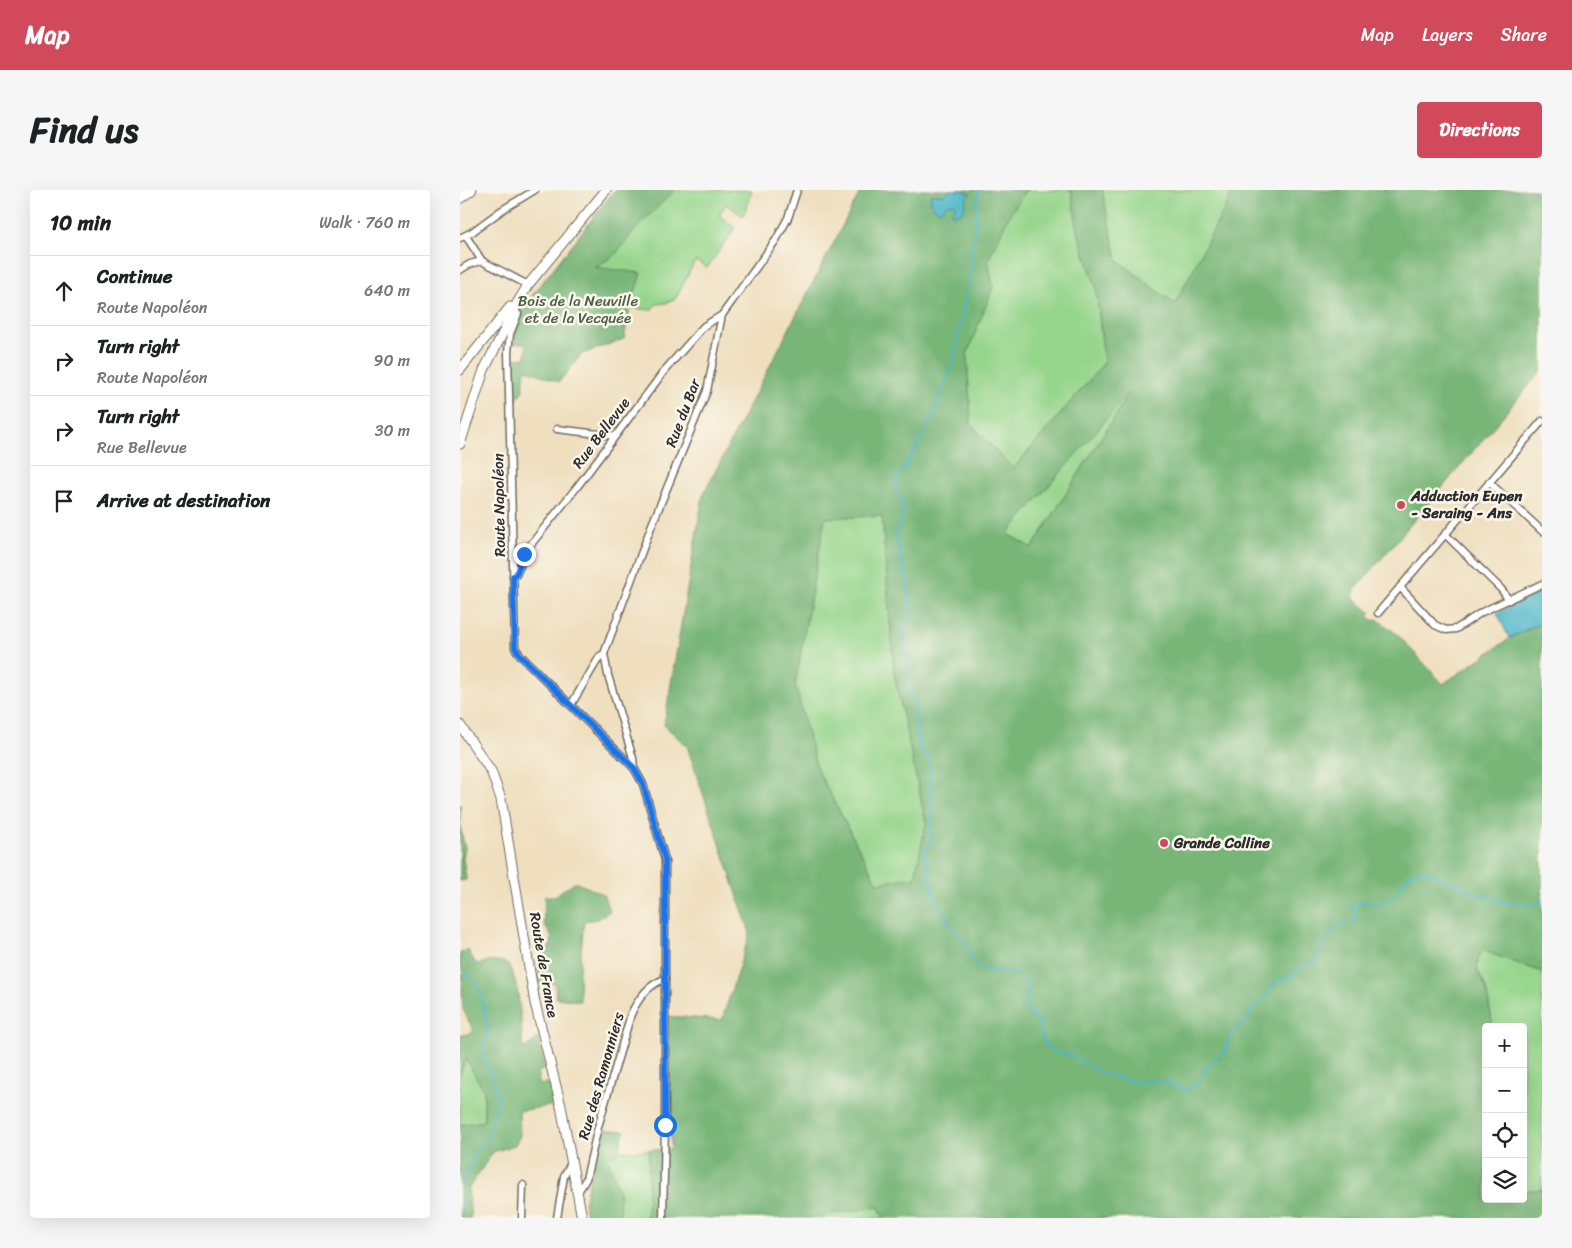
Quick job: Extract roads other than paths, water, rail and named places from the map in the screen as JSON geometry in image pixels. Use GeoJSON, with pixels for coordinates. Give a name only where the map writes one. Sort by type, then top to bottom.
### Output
{"type":"FeatureCollection","features":[{"type":"Feature","properties":{"kind":"highway"},"geometry":{"type":"LineString","coordinates":[[460,198],[472,190]]}},
{"type":"Feature","properties":{"kind":"main road"},"geometry":{"type":"LineString","coordinates":[[460,444],[484,370],[516,305],[528,286],[606,190]]}},
{"type":"Feature","properties":{"kind":"main road"},"geometry":{"type":"LineString","coordinates":[[460,370],[510,307],[514,310]]}},
{"type":"Feature","properties":{"kind":"main road","name":"Route de France"},"geometry":{"type":"LineString","coordinates":[[460,725],[484,760],[495,780],[501,799],[535,1003],[561,1106],[582,1218]]}},
{"type":"Feature","properties":{"kind":"street"},"geometry":{"type":"LineString","coordinates":[[528,286],[482,261],[463,237],[535,190]]}},
{"type":"Feature","properties":{"kind":"street","name":"Rue du Bar"},"geometry":{"type":"LineString","coordinates":[[571,706],[600,656],[604,654],[651,527],[704,398],[722,315],[776,240],[788,218],[797,190]]}},
{"type":"Feature","properties":{"kind":"street"},"geometry":{"type":"LineString","coordinates":[[460,270],[470,264],[482,261]]}},
{"type":"Feature","properties":{"kind":"street","name":"Route Napoléon"},"geometry":{"type":"LineString","coordinates":[[514,310],[518,314],[510,334],[508,352],[515,648],[634,768],[643,784],[664,853],[665,1125],[663,1218]]}},
{"type":"Feature","properties":{"kind":"street","name":"Rue Bellevue"},"geometry":{"type":"LineString","coordinates":[[513,576],[516,575],[528,548],[577,487],[665,370],[704,326],[722,315]]}},
{"type":"Feature","properties":{"kind":"street"},"geometry":{"type":"LineString","coordinates":[[1378,613],[1489,482],[1539,431],[1542,421]]}},
{"type":"Feature","properties":{"kind":"street"},"geometry":{"type":"LineString","coordinates":[[556,429],[615,436]]}},
{"type":"Feature","properties":{"kind":"street"},"geometry":{"type":"LineString","coordinates":[[1489,482],[1542,531]]}},
{"type":"Feature","properties":{"kind":"street"},"geometry":{"type":"LineString","coordinates":[[1445,534],[1501,589],[1509,600]]}},
{"type":"Feature","properties":{"kind":"street"},"geometry":{"type":"LineString","coordinates":[[1400,588],[1435,625],[1446,630],[1460,627],[1482,612],[1542,584]]}},
{"type":"Feature","properties":{"kind":"street"},"geometry":{"type":"LineString","coordinates":[[604,654],[608,675],[633,758],[634,768]]}},
{"type":"Feature","properties":{"kind":"street","name":"Rue des Ramonniers"},"geometry":{"type":"LineString","coordinates":[[578,1192],[586,1179],[600,1120],[631,1014],[646,991],[658,981],[665,980]]}},
{"type":"Feature","properties":{"kind":"street"},"geometry":{"type":"LineString","coordinates":[[557,1218],[564,1176],[572,1160]]}},
{"type":"Feature","properties":{"kind":"street"},"geometry":{"type":"LineString","coordinates":[[522,1218],[523,1185]]}},
{"type":"Feature","properties":{"kind":"water"},"geometry":{"type":"Polygon","coordinates":[[[951,190],[964,190],[971,193],[966,198],[962,213],[953,215],[954,203],[947,204],[939,211],[932,206],[930,196],[932,194],[944,195],[951,190]]]}},
{"type":"Feature","properties":{"kind":"water"},"geometry":{"type":"Polygon","coordinates":[[[1542,591],[1542,622],[1509,638],[1497,613],[1542,591]]]}},
{"type":"Feature","properties":{"kind":"waterway"},"geometry":{"type":"LineString","coordinates":[[980,190],[977,197],[974,240],[971,245],[971,268],[954,357],[934,414],[907,464],[895,481],[895,490],[902,500],[904,509],[896,537],[907,583],[910,607],[904,629],[907,660],[906,682],[908,691],[914,700],[918,744],[928,759],[931,774],[931,833],[933,838],[923,854],[927,858],[932,887],[938,903],[967,947],[973,962],[983,969],[1009,972],[1020,976],[1026,984],[1027,1011],[1040,1024],[1041,1035],[1045,1045],[1054,1052],[1071,1055],[1105,1075],[1120,1077],[1130,1082],[1166,1082],[1185,1090],[1197,1084],[1209,1065],[1225,1051],[1230,1035],[1247,1019],[1255,1005],[1268,995],[1275,982],[1290,976],[1304,966],[1314,963],[1322,943],[1336,927],[1340,924],[1354,921],[1356,916],[1352,907],[1353,904],[1365,902],[1376,905],[1385,901],[1398,891],[1406,877],[1420,871],[1428,872],[1496,900],[1526,904],[1542,902]]}},
{"type":"Feature","properties":{"kind":"waterway"},"geometry":{"type":"LineString","coordinates":[[460,1185],[478,1145],[487,1138],[499,1099],[482,1052],[489,1032],[479,988],[466,973]]}},
{"type":"Feature","properties":{"kind":"waterway"},"geometry":{"type":"LineString","coordinates":[[460,1203],[462,1207],[460,1210]]}},
{"type":"Feature","properties":{"kind":"place","name":"Adduction Eupen - Seraing - Ans"},"geometry":{"type":"Point","coordinates":[1401,505]}},
{"type":"Feature","properties":{"kind":"place","name":"Grande Colline"},"geometry":{"type":"Point","coordinates":[1164,843]}},
{"type":"Feature","properties":{"kind":"park label","name":"Bois de la Neuville et de la Vecquée"},"geometry":{"type":"Point","coordinates":[578,310]}}]}
